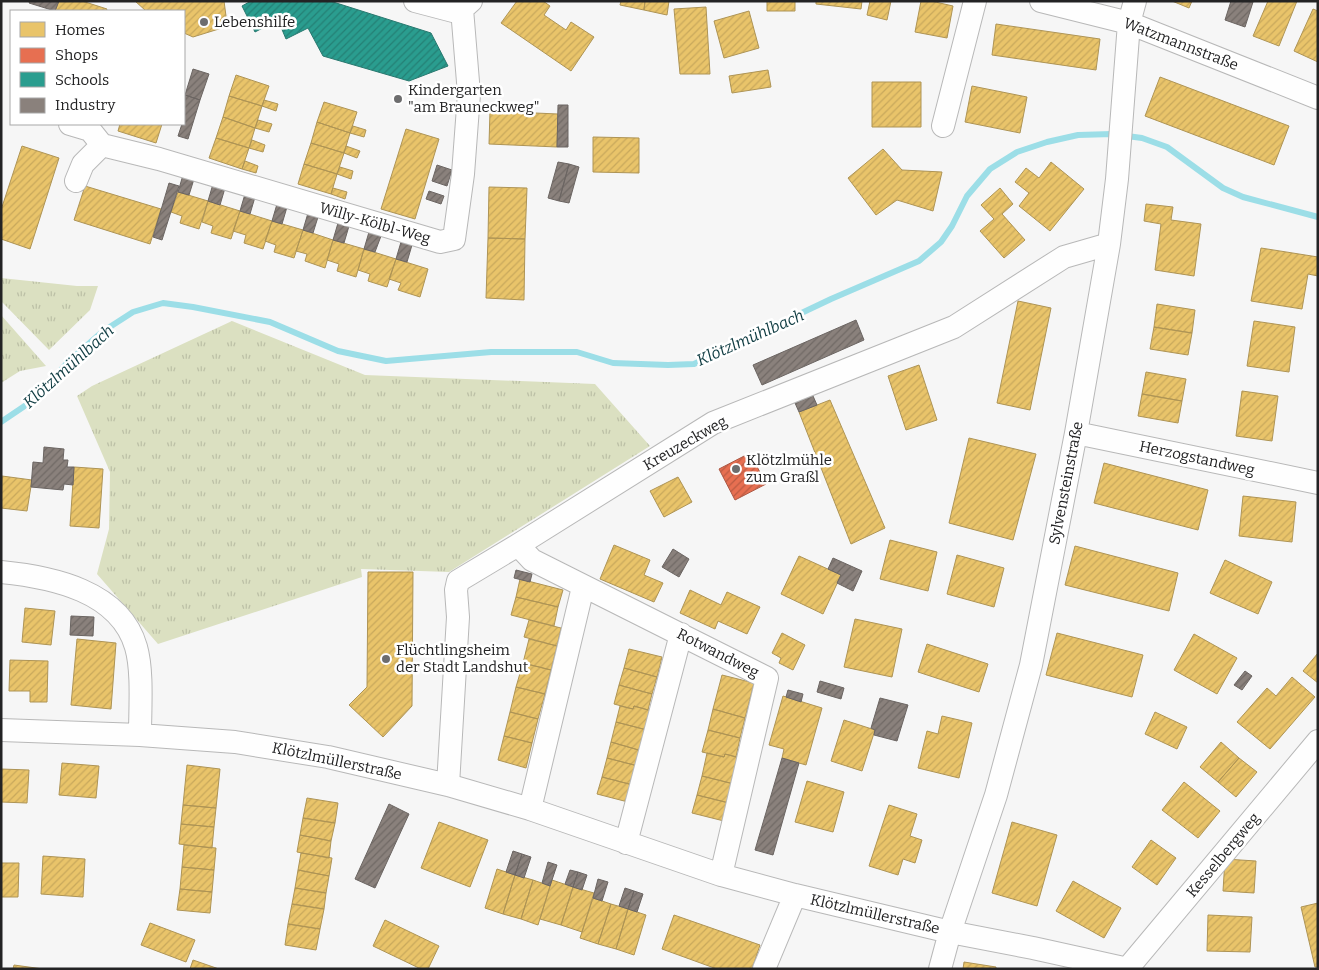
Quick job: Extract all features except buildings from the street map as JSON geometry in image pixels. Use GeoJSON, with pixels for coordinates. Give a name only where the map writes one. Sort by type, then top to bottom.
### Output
{"type":"FeatureCollection","features":[{"type":"Feature","properties":{"kind":"street"},"geometry":{"type":"LineString","coordinates":[[415,1],[453,11],[466,5]]}},
{"type":"Feature","properties":{"kind":"street"},"geometry":{"type":"LineString","coordinates":[[942,126],[975,1]]}},
{"type":"Feature","properties":{"kind":"street","name":"Watzmannstraße"},"geometry":{"type":"LineString","coordinates":[[1041,1],[1129,23],[1318,98]]}},
{"type":"Feature","properties":{"kind":"street","name":"Sylvensteinstraße"},"geometry":{"type":"LineString","coordinates":[[940,969],[950,932],[996,794],[1031,665],[1076,433],[1109,244],[1117,179],[1129,23],[1135,1]]}},
{"type":"Feature","properties":{"kind":"street","name":"Willy-Kölbl-Weg"},"geometry":{"type":"LineString","coordinates":[[102,145],[159,159],[440,242],[454,239],[463,174],[469,94],[466,5]]}},
{"type":"Feature","properties":{"kind":"street"},"geometry":{"type":"LineString","coordinates":[[73,125],[90,130],[102,145],[83,164],[76,181]]}},
{"type":"Feature","properties":{"kind":"street","name":"Kreuzeckweg"},"geometry":{"type":"LineString","coordinates":[[448,785],[458,617],[456,590],[458,581],[518,546],[713,423],[954,327],[1064,257],[1109,244]]}},
{"type":"Feature","properties":{"kind":"street","name":"Herzogstandweg"},"geometry":{"type":"LineString","coordinates":[[1076,433],[1318,483]]}},
{"type":"Feature","properties":{"kind":"street","name":"Rotwandweg"},"geometry":{"type":"LineString","coordinates":[[518,546],[532,560],[767,678],[721,875]]}},
{"type":"Feature","properties":{"kind":"street"},"geometry":{"type":"LineString","coordinates":[[1,572],[72,586],[93,596],[113,610],[130,630],[136,649],[140,735]]}},
{"type":"Feature","properties":{"kind":"street"},"geometry":{"type":"LineString","coordinates":[[530,809],[583,587]]}},
{"type":"Feature","properties":{"kind":"street"},"geometry":{"type":"LineString","coordinates":[[626,843],[681,634]]}},
{"type":"Feature","properties":{"kind":"street","name":"Klötzlmüllerstraße"},"geometry":{"type":"LineString","coordinates":[[1,730],[140,735],[235,742],[328,757],[448,785],[530,809],[721,875],[795,895],[950,932],[1127,969]]}},
{"type":"Feature","properties":{"kind":"street","name":"Kesselbergweg"},"geometry":{"type":"LineString","coordinates":[[1127,969],[1318,741]]}},
{"type":"Feature","properties":{"kind":"street"},"geometry":{"type":"LineString","coordinates":[[764,969],[795,895]]}},
{"type":"Feature","properties":{"kind":"green space"},"geometry":{"type":"Polygon","coordinates":[[[1,278],[77,286],[98,286],[90,310],[49,350],[1,301],[1,278]]]}},
{"type":"Feature","properties":{"kind":"green space"},"geometry":{"type":"Polygon","coordinates":[[[1,315],[46,366],[20,371],[1,383],[1,315]]]}},
{"type":"Feature","properties":{"kind":"green space"},"geometry":{"type":"Polygon","coordinates":[[[232,321],[365,375],[595,384],[650,446],[449,572],[361,569],[362,577],[158,644],[97,574],[109,529],[110,472],[77,396],[92,386],[232,321]]]}},
{"type":"Feature","properties":{"kind":"waterway","name":"Klötzlmühlbach"},"geometry":{"type":"LineString","coordinates":[[1,422],[35,399],[68,362],[102,332],[133,312],[163,303],[270,322],[338,351],[386,361],[491,352],[577,352],[613,363],[694,364],[831,299],[919,261],[941,242],[952,226],[967,196],[990,169],[1017,152],[1047,142],[1078,135],[1112,134],[1142,138],[1167,147],[1223,188],[1243,197],[1318,217]]}},
{"type":"Feature","properties":{"kind":"place","name":"Lebenshilfe"},"geometry":{"type":"Point","coordinates":[204,22]}},
{"type":"Feature","properties":{"kind":"place","name":"Kindergarten \"am Brauneckweg\""},"geometry":{"type":"Point","coordinates":[398,99]}},
{"type":"Feature","properties":{"kind":"place","name":"Klötzlmühle zum Graßl"},"geometry":{"type":"Point","coordinates":[736,469]}},
{"type":"Feature","properties":{"kind":"place","name":"Flüchtlingsheim der Stadt Landshut"},"geometry":{"type":"Point","coordinates":[386,659]}}]}
